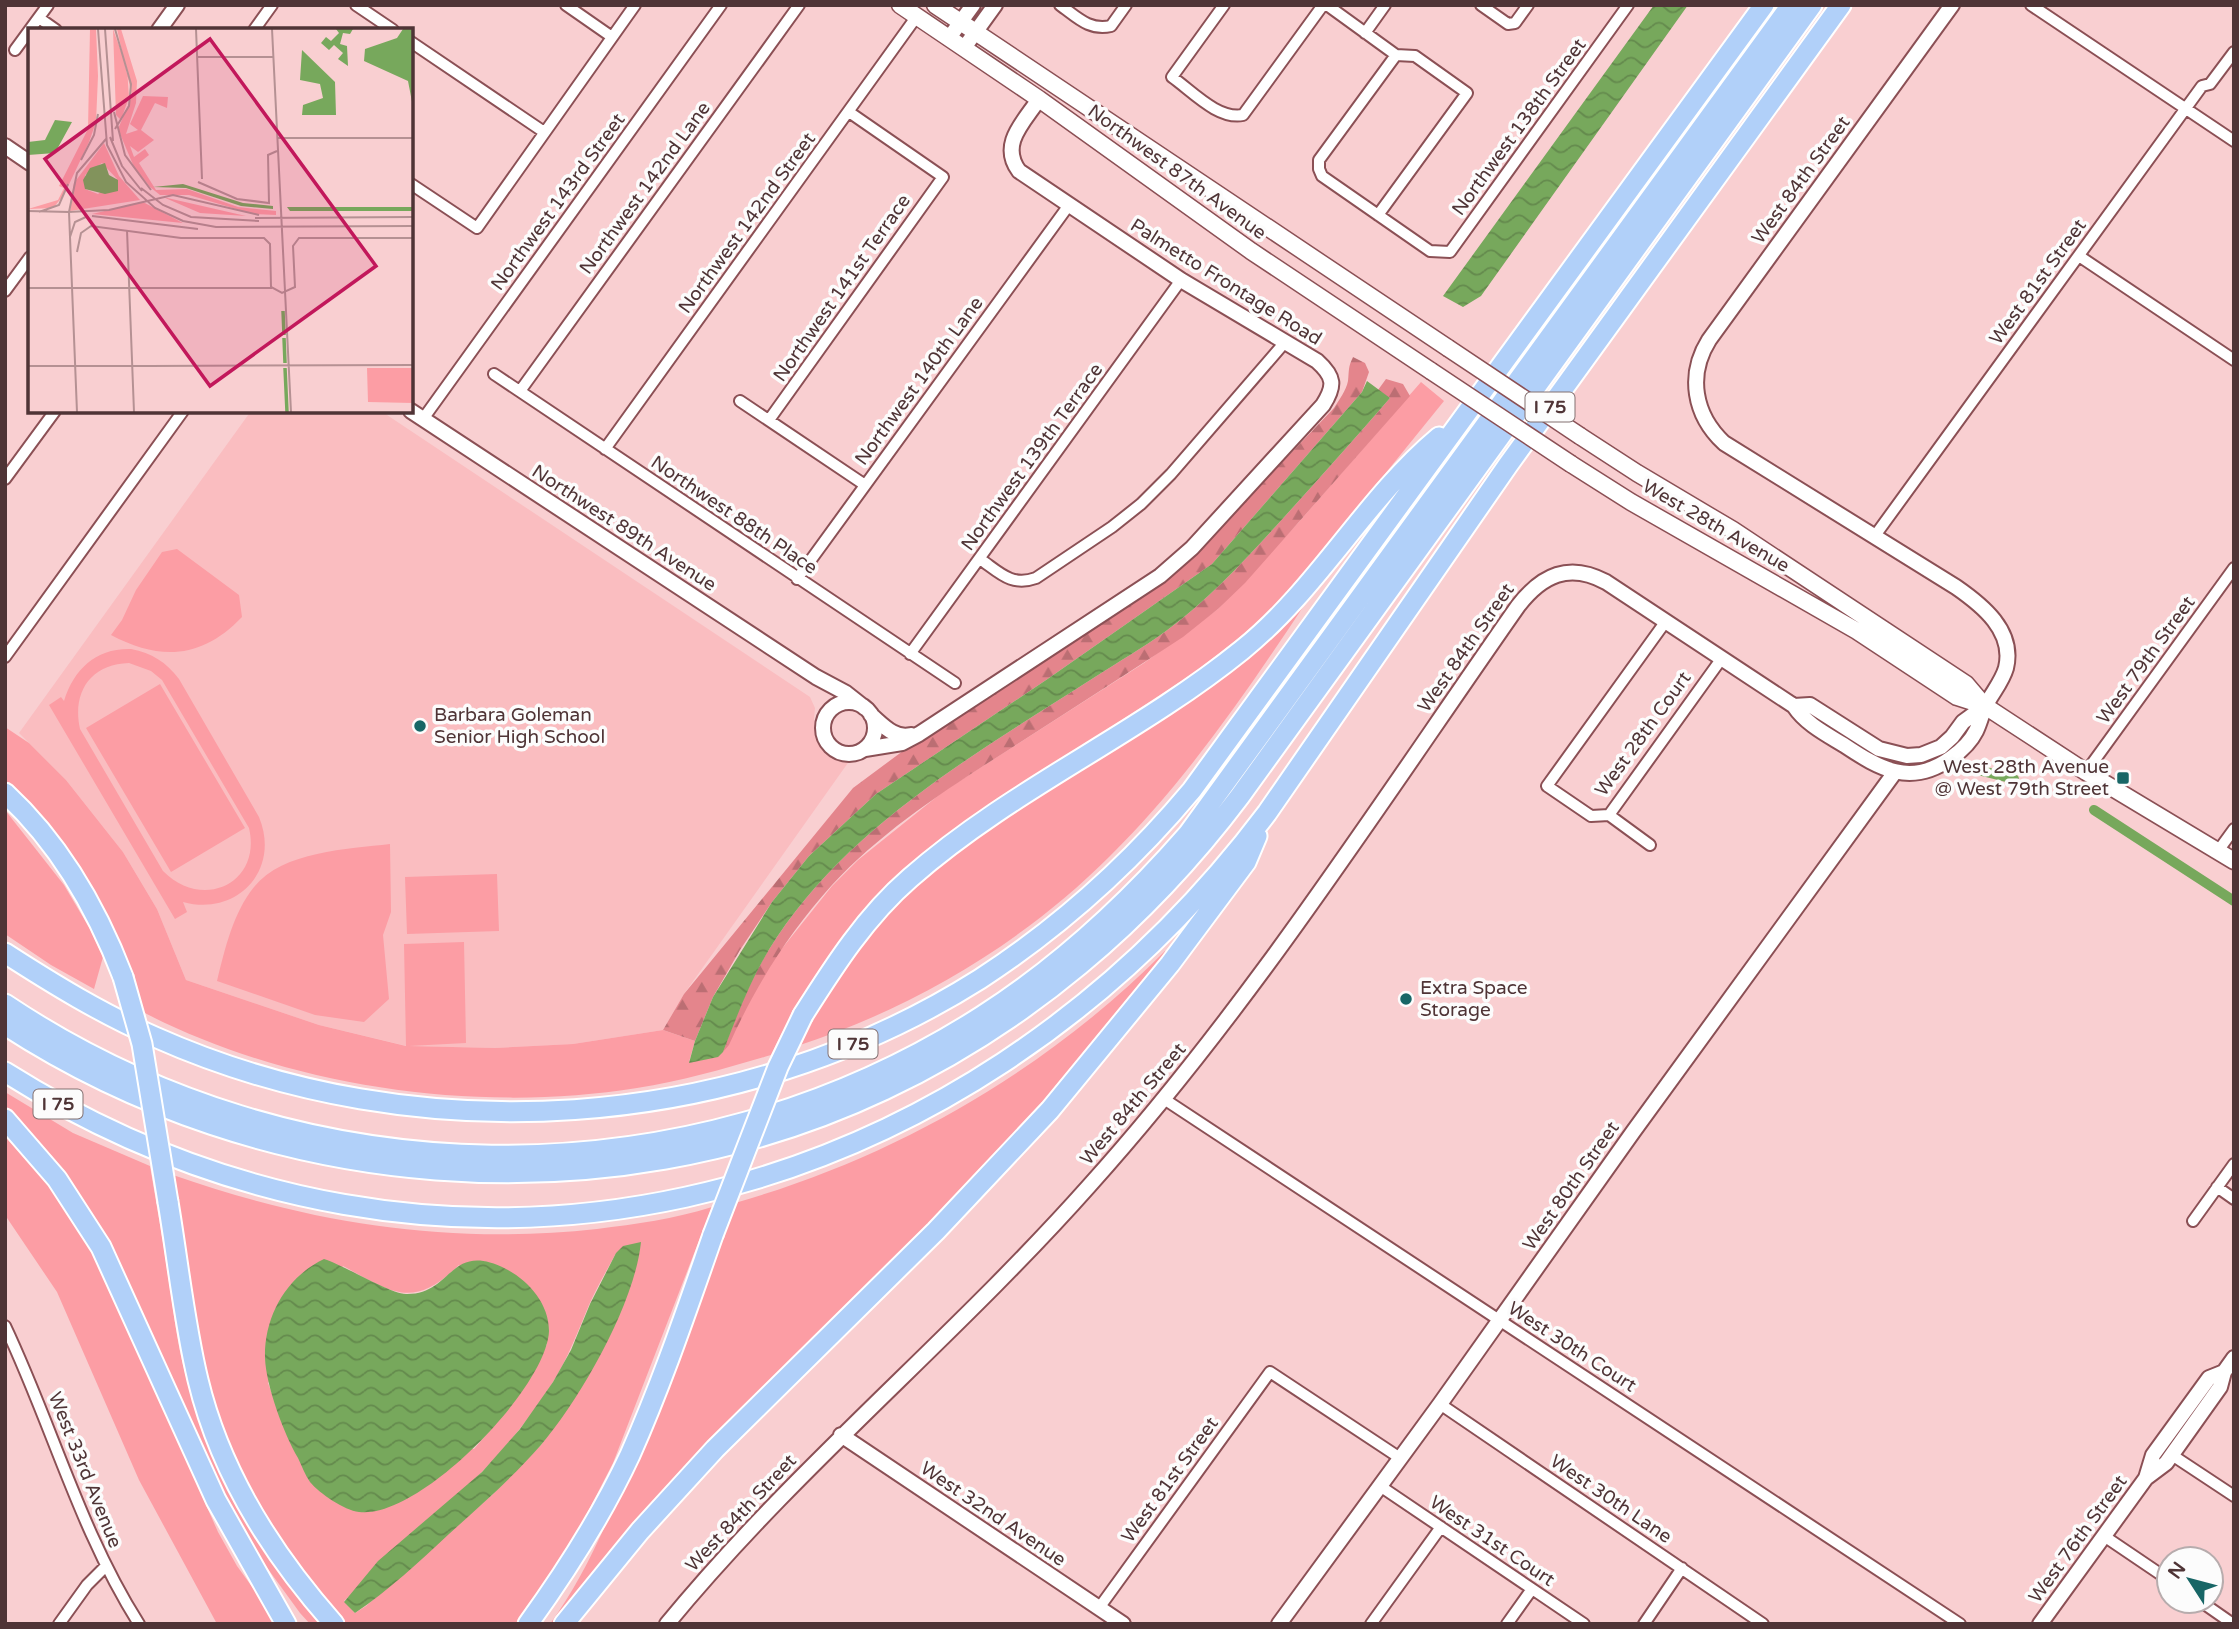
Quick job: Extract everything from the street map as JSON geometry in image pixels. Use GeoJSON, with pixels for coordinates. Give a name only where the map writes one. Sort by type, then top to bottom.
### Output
{"type":"FeatureCollection","features":[{"type":"Feature","properties":{"kind":"highway","name":"I 75"},"geometry":{"type":"LineString","coordinates":[[5,953],[110,1015],[155,1037],[218,1062],[313,1089],[425,1108],[530,1112],[640,1103],[709,1091],[834,1052],[906,1020],[979,979],[1054,926],[1119,869],[1176,809],[1764,5]]}},
{"type":"Feature","properties":{"kind":"highway"},"geometry":{"type":"LineString","coordinates":[[5,1004],[63,1040],[120,1070],[240,1116],[317,1137],[422,1152],[488,1156],[556,1154],[622,1147],[686,1137],[741,1124],[850,1086],[939,1042],[1008,999],[1082,943],[1144,884],[1188,835],[1791,5]]}},
{"type":"Feature","properties":{"kind":"highway"},"geometry":{"type":"LineString","coordinates":[[5,1025],[61,1059],[115,1086],[231,1132],[292,1148],[368,1163],[486,1173],[619,1166],[733,1143],[771,1133],[847,1106],[942,1060],[1009,1018],[1080,966],[1138,914],[1198,849],[1240,796],[1812,5]]}},
{"type":"Feature","properties":{"kind":"highway","name":"I 75"},"geometry":{"type":"LineString","coordinates":[[5,1072],[78,1115],[174,1158],[270,1189],[345,1205],[436,1215],[524,1217],[594,1212],[679,1199],[745,1184],[833,1154],[919,1112],[1002,1062],[1072,1012],[1140,954],[1200,893],[1267,813],[1516,454],[1841,5]]}},
{"type":"Feature","properties":{"kind":"highway"},"geometry":{"type":"LineString","coordinates":[[528,1624],[586,1540],[629,1457],[657,1390],[778,1066],[803,1015],[832,969],[869,919],[908,879],[973,829],[1176,697],[1242,650],[1281,614],[1322,569],[1412,460],[1463,415]]}},
{"type":"Feature","properties":{"kind":"highway"},"geometry":{"type":"LineString","coordinates":[[5,793],[49,842],[87,899],[108,939],[123,977],[142,1044],[198,1381],[241,1494],[264,1533],[309,1595],[334,1624]]}},
{"type":"Feature","properties":{"kind":"highway"},"geometry":{"type":"LineString","coordinates":[[566,1622],[640,1531],[715,1449],[936,1231],[1082,1073],[1153,987],[1247,862],[1267,813]]}},
{"type":"Feature","properties":{"kind":"highway"},"geometry":{"type":"LineString","coordinates":[[5,1119],[57,1179],[101,1247],[210,1489],[286,1624]]}},
{"type":"Feature","properties":{"kind":"highway"},"geometry":{"type":"LineString","coordinates":[[263,1582],[300,1624]]}},
{"type":"Feature","properties":{"kind":"main road","name":"Northwest 87th Avenue"},"geometry":{"type":"LineString","coordinates":[[900,5],[1039,99],[1251,251],[1431,371]]}},
{"type":"Feature","properties":{"kind":"main road","name":"Northwest 87th Avenue"},"geometry":{"type":"LineString","coordinates":[[934,5],[1448,348]]}},
{"type":"Feature","properties":{"kind":"main road"},"geometry":{"type":"LineString","coordinates":[[1039,99],[1059,100],[1089,117],[1115,127]]}},
{"type":"Feature","properties":{"kind":"main road","name":"West 28th Avenue"},"geometry":{"type":"LineString","coordinates":[[1448,348],[1648,480],[1733,530],[1966,684],[1985,706]]}},
{"type":"Feature","properties":{"kind":"main road","name":"West 28th Avenue"},"geometry":{"type":"LineString","coordinates":[[1431,371],[1631,502],[1857,631],[1957,697],[1985,706],[2086,772],[2234,862]]}},
{"type":"Feature","properties":{"kind":"street"},"geometry":{"type":"LineString","coordinates":[[32,28],[48,5]]}},
{"type":"Feature","properties":{"kind":"street"},"geometry":{"type":"LineString","coordinates":[[160,28],[177,5]]}},
{"type":"Feature","properties":{"kind":"street"},"geometry":{"type":"LineString","coordinates":[[255,28],[272,5]]}},
{"type":"Feature","properties":{"kind":"street"},"geometry":{"type":"LineString","coordinates":[[356,5],[390,28]]}},
{"type":"Feature","properties":{"kind":"street"},"geometry":{"type":"LineString","coordinates":[[566,5],[612,37]]}},
{"type":"Feature","properties":{"kind":"street"},"geometry":{"type":"LineString","coordinates":[[413,185],[477,228],[635,5]]}},
{"type":"Feature","properties":{"kind":"street","name":"Northwest 143rd Street"},"geometry":{"type":"LineString","coordinates":[[417,415],[721,5]]}},
{"type":"Feature","properties":{"kind":"street","name":"Northwest 142nd Lane"},"geometry":{"type":"LineString","coordinates":[[520,391],[799,5]]}},
{"type":"Feature","properties":{"kind":"street"},"geometry":{"type":"LineString","coordinates":[[949,38],[972,5]]}},
{"type":"Feature","properties":{"kind":"street"},"geometry":{"type":"LineString","coordinates":[[964,48],[995,5]]}},
{"type":"Feature","properties":{"kind":"street"},"geometry":{"type":"LineString","coordinates":[[1060,5],[1091,27],[1100,28],[1111,26],[1126,5]]}},
{"type":"Feature","properties":{"kind":"street"},"geometry":{"type":"LineString","coordinates":[[1224,5],[1172,77],[1222,113],[1233,117],[1243,115],[1325,5],[1396,55],[1415,56],[1466,93],[1378,215],[1322,176],[1319,160],[1396,55]]}},
{"type":"Feature","properties":{"kind":"street"},"geometry":{"type":"LineString","coordinates":[[1365,33],[1385,5]]}},
{"type":"Feature","properties":{"kind":"street"},"geometry":{"type":"LineString","coordinates":[[1481,5],[1508,24],[1514,23],[1528,5]]}},
{"type":"Feature","properties":{"kind":"street","name":"Northwest 138th Street"},"geometry":{"type":"LineString","coordinates":[[1378,215],[1430,251],[1450,252],[1628,5]]}},
{"type":"Feature","properties":{"kind":"street","name":"West 84th Street"},"geometry":{"type":"LineString","coordinates":[[1874,537],[1724,443],[1713,432],[1702,413],[1696,384],[1698,364],[1709,340],[1952,5]]}},
{"type":"Feature","properties":{"kind":"street"},"geometry":{"type":"LineString","coordinates":[[2031,5],[2234,141]]}},
{"type":"Feature","properties":{"kind":"street","name":"Northwest 142nd Street"},"geometry":{"type":"LineString","coordinates":[[605,449],[917,16]]}},
{"type":"Feature","properties":{"kind":"street"},"geometry":{"type":"LineString","coordinates":[[39,18],[53,28]]}},
{"type":"Feature","properties":{"kind":"street"},"geometry":{"type":"LineString","coordinates":[[15,50],[28,33]]}},
{"type":"Feature","properties":{"kind":"street"},"geometry":{"type":"LineString","coordinates":[[413,43],[544,132]]}},
{"type":"Feature","properties":{"kind":"street","name":"West 81st Street"},"geometry":{"type":"LineString","coordinates":[[1874,537],[2202,86],[2210,84],[2234,52]]}},
{"type":"Feature","properties":{"kind":"street","name":"Palmetto Frontage Road"},"geometry":{"type":"LineString","coordinates":[[865,749],[902,743],[919,734],[1160,576],[1192,548],[1323,405],[1330,394],[1332,382],[1327,370],[1286,341],[1181,280],[1019,171],[1011,160],[1013,139],[1039,99]]}},
{"type":"Feature","properties":{"kind":"street","name":"Northwest 141st Terrace"},"geometry":{"type":"LineString","coordinates":[[769,420],[943,177],[849,112]]}},
{"type":"Feature","properties":{"kind":"street"},"geometry":{"type":"LineString","coordinates":[[5,146],[28,162]]}},
{"type":"Feature","properties":{"kind":"street","name":"Northwest 140th Lane"},"geometry":{"type":"LineString","coordinates":[[797,579],[1069,205]]}},
{"type":"Feature","properties":{"kind":"street"},"geometry":{"type":"LineString","coordinates":[[2079,256],[2234,360]]}},
{"type":"Feature","properties":{"kind":"street"},"geometry":{"type":"LineString","coordinates":[[5,292],[28,260]]}},
{"type":"Feature","properties":{"kind":"street","name":"Northwest 139th Terrace"},"geometry":{"type":"LineString","coordinates":[[910,654],[1181,280]]}},
{"type":"Feature","properties":{"kind":"street"},"geometry":{"type":"LineString","coordinates":[[980,559],[1009,578],[1026,582],[1112,527],[1141,504],[1171,474],[1286,341]]}},
{"type":"Feature","properties":{"kind":"street","name":"Northwest 88th Place"},"geometry":{"type":"LineString","coordinates":[[494,374],[955,684]]}},
{"type":"Feature","properties":{"kind":"street"},"geometry":{"type":"LineString","coordinates":[[740,401],[865,485]]}},
{"type":"Feature","properties":{"kind":"street"},"geometry":{"type":"LineString","coordinates":[[5,479],[54,413]]}},
{"type":"Feature","properties":{"kind":"street"},"geometry":{"type":"LineString","coordinates":[[5,657],[182,413]]}},
{"type":"Feature","properties":{"kind":"street","name":"Northwest 89th Avenue"},"geometry":{"type":"LineString","coordinates":[[417,415],[816,677],[846,693],[868,711]]}},
{"type":"Feature","properties":{"kind":"street"},"geometry":{"type":"LineString","coordinates":[[1666,621],[1794,706],[1802,717],[1869,762],[1895,772],[1910,774],[1927,771],[1954,756],[1976,732],[1985,706],[2006,665],[2004,640],[1996,622],[1983,607],[1964,592],[1874,537]]}},
{"type":"Feature","properties":{"kind":"street","name":"West 79th Street"},"geometry":{"type":"LineString","coordinates":[[2086,772],[2234,568]]}},
{"type":"Feature","properties":{"kind":"street","name":"West 84th Street"},"geometry":{"type":"LineString","coordinates":[[667,1624],[730,1551],[841,1435],[1012,1269],[1091,1185],[1164,1099],[1272,960],[1523,599],[1536,585],[1557,574],[1573,572],[1600,578],[1666,621]]}},
{"type":"Feature","properties":{"kind":"street","name":"West 28th Court"},"geometry":{"type":"LineString","coordinates":[[1666,621],[1547,786],[1591,816],[1608,815],[1722,658]]}},
{"type":"Feature","properties":{"kind":"street"},"geometry":{"type":"LineString","coordinates":[[816,677],[823,686],[827,699],[823,734],[838,752],[851,754],[865,749],[875,729],[868,711]]}},
{"type":"Feature","properties":{"kind":"street"},"geometry":{"type":"LineString","coordinates":[[825,719],[835,706],[850,702],[868,711],[894,734],[904,737],[919,734]]}},
{"type":"Feature","properties":{"kind":"street"},"geometry":{"type":"LineString","coordinates":[[1794,706],[1810,705],[1879,749],[1907,756],[1922,755],[1941,747],[1963,722],[1985,706]]}},
{"type":"Feature","properties":{"kind":"street","name":"West 80th Street"},"geometry":{"type":"LineString","coordinates":[[1279,1624],[1895,772]]}},
{"type":"Feature","properties":{"kind":"street"},"geometry":{"type":"LineString","coordinates":[[1608,815],[1650,845]]}},
{"type":"Feature","properties":{"kind":"street"},"geometry":{"type":"LineString","coordinates":[[2218,851],[2234,829]]}},
{"type":"Feature","properties":{"kind":"street","name":"West 30th Court"},"geometry":{"type":"LineString","coordinates":[[1164,1099],[1960,1624]]}},
{"type":"Feature","properties":{"kind":"street"},"geometry":{"type":"LineString","coordinates":[[2193,1221],[2234,1164]]}},
{"type":"Feature","properties":{"kind":"street"},"geometry":{"type":"LineString","coordinates":[[2217,1187],[2234,1199]]}},
{"type":"Feature","properties":{"kind":"street","name":"West 33rd Avenue"},"geometry":{"type":"LineString","coordinates":[[5,1326],[86,1524],[139,1624]]}},
{"type":"Feature","properties":{"kind":"street","name":"West 76th Street"},"geometry":{"type":"LineString","coordinates":[[2045,1622],[2147,1478],[2172,1455],[2229,1375],[2234,1359]]}},
{"type":"Feature","properties":{"kind":"street","name":"West 81st Street"},"geometry":{"type":"LineString","coordinates":[[1099,1608],[1270,1372],[1400,1458]]}},
{"type":"Feature","properties":{"kind":"street","name":"West 76th Street"},"geometry":{"type":"LineString","coordinates":[[2147,1478],[2152,1455],[2209,1378],[2229,1375]]}},
{"type":"Feature","properties":{"kind":"street","name":"West 30th Lane"},"geometry":{"type":"LineString","coordinates":[[1440,1404],[1763,1624]]}},
{"type":"Feature","properties":{"kind":"street","name":"West 32nd Avenue"},"geometry":{"type":"LineString","coordinates":[[841,1435],[1123,1624]]}},
{"type":"Feature","properties":{"kind":"street"},"geometry":{"type":"LineString","coordinates":[[2172,1455],[2234,1496]]}},
{"type":"Feature","properties":{"kind":"street","name":"West 31st Court"},"geometry":{"type":"LineString","coordinates":[[1380,1486],[1584,1624]]}},
{"type":"Feature","properties":{"kind":"street"},"geometry":{"type":"LineString","coordinates":[[1371,1624],[1441,1527]]}},
{"type":"Feature","properties":{"kind":"street"},"geometry":{"type":"LineString","coordinates":[[2104,1536],[2155,1571]]}},
{"type":"Feature","properties":{"kind":"street"},"geometry":{"type":"LineString","coordinates":[[59,1624],[87,1585],[106,1566]]}},
{"type":"Feature","properties":{"kind":"street"},"geometry":{"type":"LineString","coordinates":[[1644,1624],[1682,1568]]}},
{"type":"Feature","properties":{"kind":"street"},"geometry":{"type":"LineString","coordinates":[[1507,1624],[1532,1589]]}},
{"type":"Feature","properties":{"kind":"shaded area"},"geometry":{"type":"Polygon","coordinates":[[[1421,382],[1444,401],[1274,607],[1195,672],[942,838],[889,886],[844,936],[805,992],[771,1055],[738,1065],[654,1085],[575,1095],[512,1098],[448,1095],[383,1088],[319,1076],[257,1059],[197,1037],[141,1011],[123,952],[98,899],[55,836],[5,780],[5,727],[29,743],[66,780],[123,852],[157,909],[186,980],[319,1025],[406,1046],[404,944],[464,942],[466,1043],[409,1046],[495,1048],[573,1044],[663,1030],[695,1041],[689,1062],[744,1011],[776,956],[832,886],[858,860],[944,791],[1144,663],[1218,609],[1298,523],[1421,382]]]}},
{"type":"Feature","properties":{"kind":"shaded area","name":"Barbara Goleman Senior High School"},"geometry":{"type":"Polygon","coordinates":[[[250,413],[384,413],[810,697],[815,708],[814,719],[821,740],[832,755],[850,760],[684,994],[663,1030],[573,1044],[495,1048],[407,1046],[319,1025],[186,980],[157,909],[123,852],[66,780],[19,733],[250,413]]]}},
{"type":"Feature","properties":{"kind":"shaded area"},"geometry":{"type":"Polygon","coordinates":[[[177,549],[239,595],[242,617],[212,641],[180,652],[147,649],[111,635],[122,620],[136,590],[162,552],[177,549]]]}},
{"type":"Feature","properties":{"kind":"shaded area"},"geometry":{"type":"Polygon","coordinates":[[[1305,599],[1307,601],[1262,668],[1191,765],[1138,827],[1076,888],[1004,944],[925,992],[883,1013],[797,1046],[825,996],[858,949],[876,927],[937,866],[1305,599]]]}},
{"type":"Feature","properties":{"kind":"shaded area"},"geometry":{"type":"Polygon","coordinates":[[[131,649],[146,653],[164,663],[179,679],[259,817],[264,836],[264,855],[259,871],[250,885],[237,896],[221,903],[203,905],[183,902],[187,912],[175,919],[49,705],[61,697],[64,701],[74,679],[88,663],[107,652],[131,649]],[[129,663],[115,665],[94,675],[87,683],[79,704],[80,729],[163,871],[178,883],[195,889],[211,890],[226,886],[238,877],[247,864],[251,848],[249,828],[162,680],[151,671],[129,663]]]}},
{"type":"Feature","properties":{"kind":"shaded area"},"geometry":{"type":"Polygon","coordinates":[[[160,684],[245,828],[171,872],[86,728],[160,684]]]}},
{"type":"Feature","properties":{"kind":"shaded area"},"geometry":{"type":"Polygon","coordinates":[[[5,810],[64,885],[90,929],[103,957],[94,989],[51,965],[5,934],[5,810]]]}},
{"type":"Feature","properties":{"kind":"shaded area"},"geometry":{"type":"Polygon","coordinates":[[[390,844],[391,912],[383,935],[389,999],[364,1022],[315,1015],[217,981],[240,908],[266,875],[299,859],[317,854],[390,844]]]}},
{"type":"Feature","properties":{"kind":"shaded area"},"geometry":{"type":"Polygon","coordinates":[[[497,874],[499,931],[407,934],[405,877],[497,874]]]}},
{"type":"Feature","properties":{"kind":"shaded area"},"geometry":{"type":"Polygon","coordinates":[[[1165,951],[1170,955],[1041,1107],[976,1178],[858,1298],[743,1407],[670,1486],[555,1624],[550,1624],[578,1580],[612,1510],[690,1321],[735,1203],[854,1161],[966,1104],[1020,1071],[1071,1034],[1165,951]]]}},
{"type":"Feature","properties":{"kind":"shaded area"},"geometry":{"type":"Polygon","coordinates":[[[5,1092],[73,1133],[150,1166],[176,1332],[193,1401],[205,1436],[236,1504],[255,1536],[298,1596],[323,1624],[310,1624],[300,1613],[232,1515],[76,1191],[52,1158],[5,1108],[5,1092]]]}},
{"type":"Feature","properties":{"kind":"shaded area"},"geometry":{"type":"Polygon","coordinates":[[[5,1133],[67,1207],[101,1268],[218,1532],[237,1566],[279,1624],[217,1624],[139,1480],[57,1292],[5,1215],[5,1133]]]}},
{"type":"Feature","properties":{"kind":"shaded area"},"geometry":{"type":"Polygon","coordinates":[[[173,1175],[225,1192],[330,1218],[435,1232],[488,1234],[597,1229],[669,1218],[712,1207],[613,1463],[579,1529],[516,1624],[345,1624],[321,1595],[258,1503],[226,1437],[199,1341],[173,1175]],[[616,1253],[563,1363],[532,1413],[483,1471],[456,1498],[344,1601],[355,1613],[492,1495],[541,1445],[567,1409],[616,1253]],[[459,1265],[428,1288],[402,1293],[376,1284],[343,1266],[268,1383],[277,1407],[474,1449],[514,1399],[547,1344],[459,1265]]]}},
{"type":"Feature","properties":{"kind":"green space"},"geometry":{"type":"Polygon","coordinates":[[[1353,357],[1365,363],[1369,372],[1362,392],[1212,564],[876,794],[809,856],[772,902],[713,997],[695,1041],[663,1030],[684,994],[853,788],[915,742],[1080,638],[1160,584],[1186,563],[1334,408],[1347,385],[1353,357]]]}},
{"type":"Feature","properties":{"kind":"green space"},"geometry":{"type":"Polygon","coordinates":[[[1386,379],[1403,384],[1410,396],[1245,583],[1183,637],[942,793],[873,845],[832,885],[787,941],[723,1052],[746,993],[768,950],[808,896],[843,858],[881,824],[964,761],[1148,643],[1196,607],[1264,539],[1390,398],[1378,390],[1386,379]]]}},
{"type":"Feature","properties":{"kind":"water"},"geometry":{"type":"Polygon","coordinates":[[[1654,5],[1688,5],[1481,296],[1463,307],[1443,296],[1654,5]]]}},
{"type":"Feature","properties":{"kind":"water"},"geometry":{"type":"Polygon","coordinates":[[[1367,381],[1390,398],[1224,581],[1157,637],[964,761],[881,824],[843,858],[808,896],[768,951],[740,1008],[723,1052],[718,1057],[689,1063],[713,997],[772,902],[809,856],[876,794],[1212,564],[1362,392],[1367,381]]]}},
{"type":"Feature","properties":{"kind":"water"},"geometry":{"type":"Polygon","coordinates":[[[641,1242],[637,1266],[617,1321],[589,1376],[557,1425],[508,1480],[404,1575],[355,1613],[344,1602],[378,1561],[482,1472],[520,1429],[553,1382],[571,1350],[590,1304],[616,1253],[623,1246],[641,1242]]]}},
{"type":"Feature","properties":{"kind":"water"},"geometry":{"type":"Polygon","coordinates":[[[324,1259],[406,1294],[421,1292],[433,1286],[462,1264],[473,1261],[487,1262],[506,1269],[522,1280],[536,1294],[546,1312],[549,1331],[543,1355],[527,1384],[504,1415],[476,1446],[445,1473],[414,1495],[384,1509],[353,1511],[333,1501],[310,1482],[272,1396],[265,1358],[268,1328],[273,1313],[288,1287],[324,1259]]]}},
{"type":"Feature","properties":{"kind":"waterway"},"geometry":{"type":"LineString","coordinates":[[1966,767],[2014,779]]}},
{"type":"Feature","properties":{"kind":"waterway"},"geometry":{"type":"LineString","coordinates":[[2094,810],[2234,901]]}},
{"type":"Feature","properties":{"kind":"place","name":"Barbara Goleman Senior High School"},"geometry":{"type":"Point","coordinates":[420,726]}},
{"type":"Feature","properties":{"kind":"place","name":"West 28th Avenue @ West 79th Street"},"geometry":{"type":"Point","coordinates":[2123,778]}},
{"type":"Feature","properties":{"kind":"place","name":"Extra Space Storage"},"geometry":{"type":"Point","coordinates":[1406,999]}}]}
